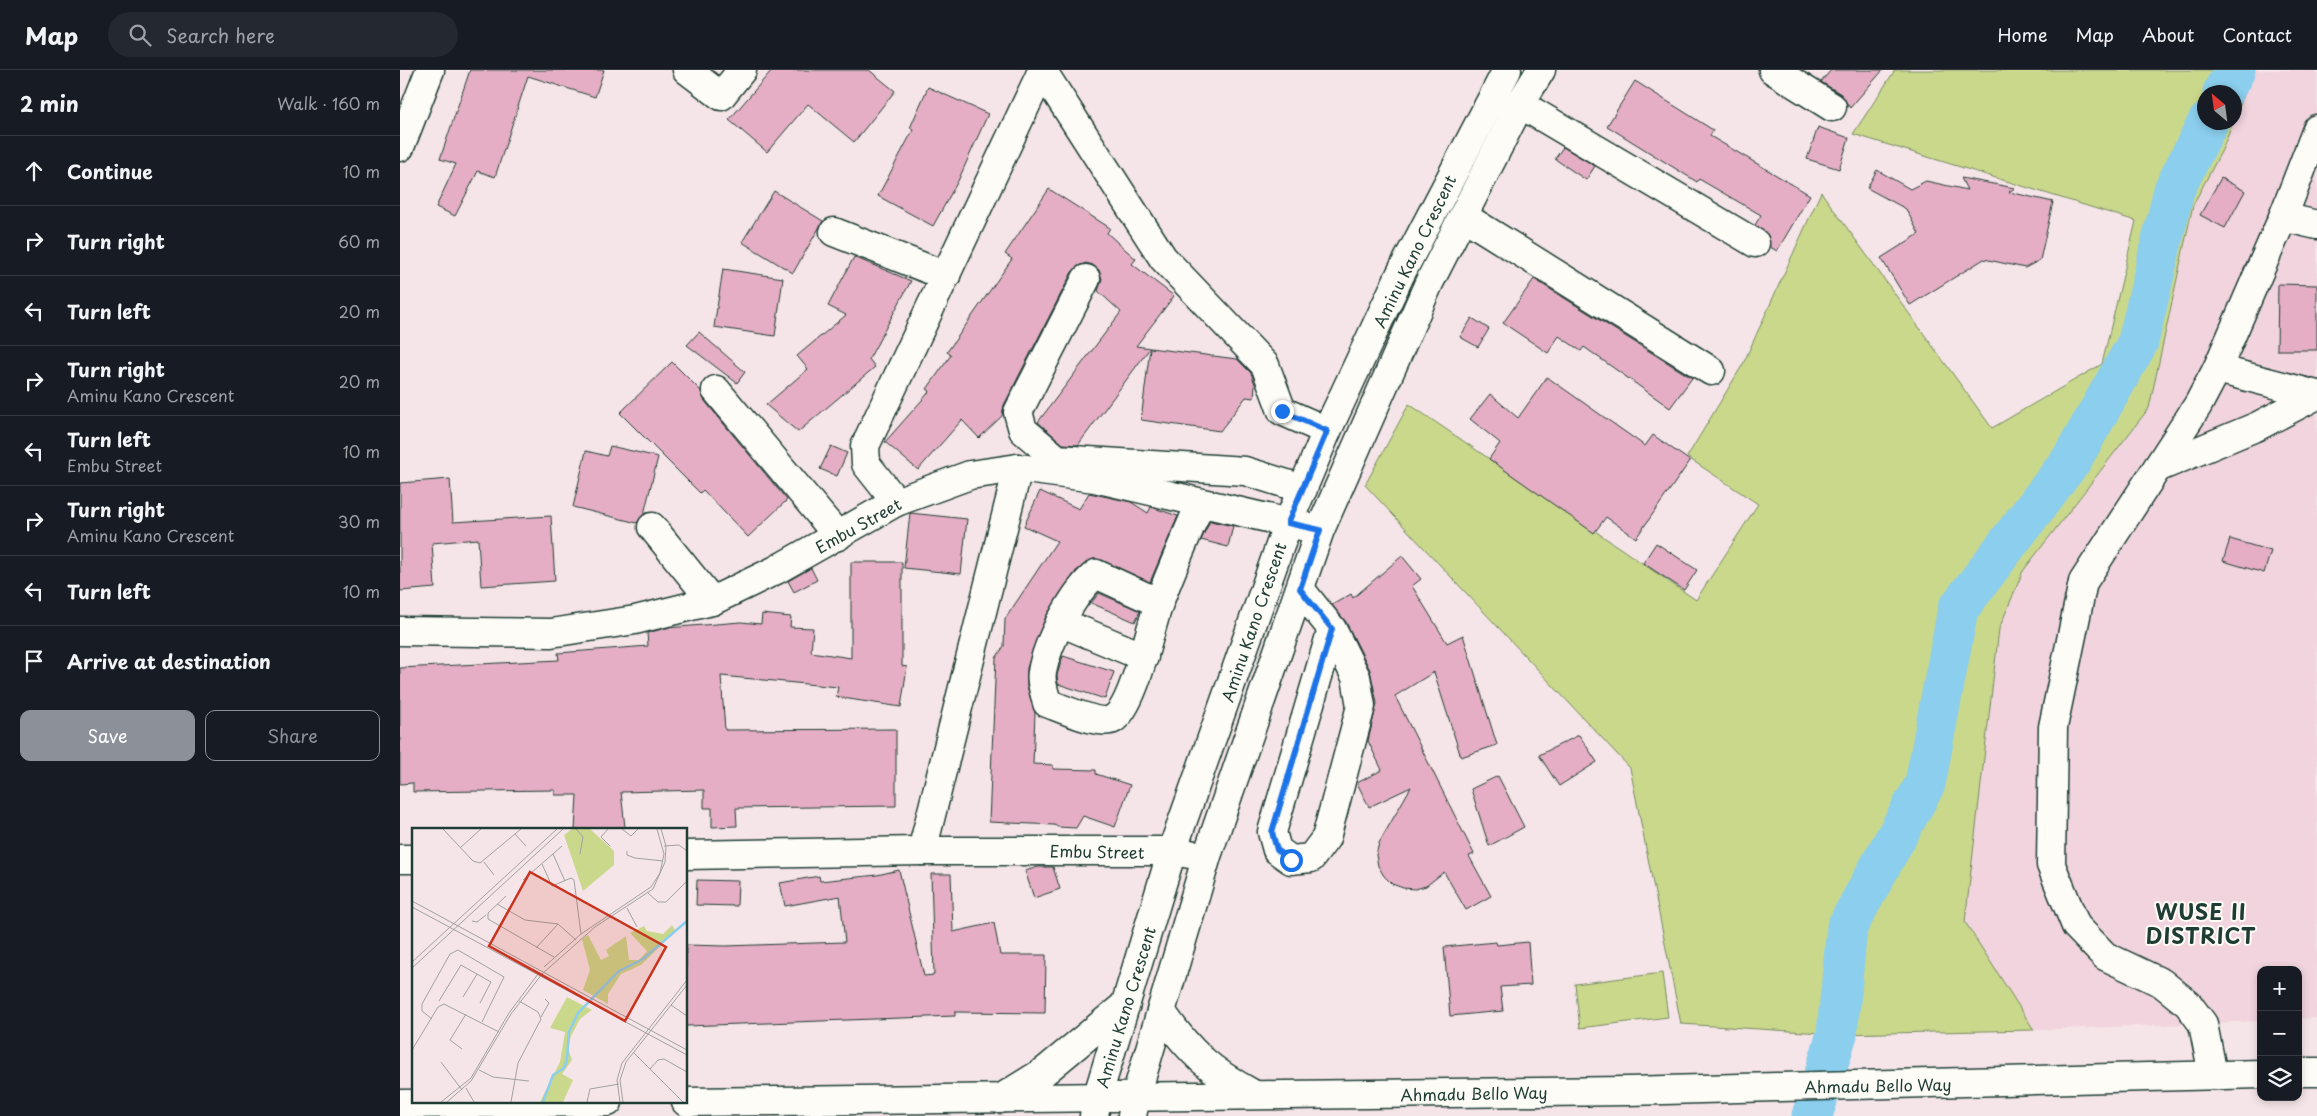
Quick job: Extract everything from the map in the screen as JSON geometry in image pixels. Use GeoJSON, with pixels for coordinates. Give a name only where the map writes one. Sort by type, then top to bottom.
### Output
{"type":"FeatureCollection","features":[{"type":"Feature","properties":{"kind":"street"},"geometry":{"type":"LineString","coordinates":[[400,147],[430,70]]}},
{"type":"Feature","properties":{"kind":"street"},"geometry":{"type":"LineString","coordinates":[[687,70],[721,96],[742,70]]}},
{"type":"Feature","properties":{"kind":"street"},"geometry":{"type":"LineString","coordinates":[[1042,70],[1163,258],[1265,366],[1282,411],[1327,431]]}},
{"type":"Feature","properties":{"kind":"street"},"geometry":{"type":"LineString","coordinates":[[896,502],[866,464],[865,446],[1042,70]]}},
{"type":"Feature","properties":{"kind":"street","name":"Aminu Kano Crescent"},"geometry":{"type":"LineString","coordinates":[[1096,1107],[1172,851],[1288,523],[1327,431],[1400,275],[1507,70]]}},
{"type":"Feature","properties":{"kind":"street","name":"Aminu Kano Crescent"},"geometry":{"type":"LineString","coordinates":[[1134,1106],[1207,856],[1320,530],[1429,283],[1520,104],[1541,70]]}},
{"type":"Feature","properties":{"kind":"street"},"geometry":{"type":"LineString","coordinates":[[1773,70],[1832,107]]}},
{"type":"Feature","properties":{"kind":"street"},"geometry":{"type":"LineString","coordinates":[[1520,104],[1755,243]]}},
{"type":"Feature","properties":{"kind":"street"},"geometry":{"type":"LineString","coordinates":[[2213,1075],[2203,1024],[2188,1004],[2162,983],[2105,956],[2076,926],[2051,865],[2052,727],[2083,582],[2198,405],[2217,368],[2283,217],[2317,129]]}},
{"type":"Feature","properties":{"kind":"street"},"geometry":{"type":"LineString","coordinates":[[1463,216],[1711,371]]}},
{"type":"Feature","properties":{"kind":"street"},"geometry":{"type":"LineString","coordinates":[[2283,217],[2317,225]]}},
{"type":"Feature","properties":{"kind":"street"},"geometry":{"type":"LineString","coordinates":[[834,232],[946,276]]}},
{"type":"Feature","properties":{"kind":"street"},"geometry":{"type":"LineString","coordinates":[[1086,279],[1018,412],[1023,430],[1057,459],[1245,471],[1304,489]]}},
{"type":"Feature","properties":{"kind":"street"},"geometry":{"type":"LineString","coordinates":[[2217,368],[2317,395]]}},
{"type":"Feature","properties":{"kind":"street"},"geometry":{"type":"LineString","coordinates":[[716,390],[838,536]]}},
{"type":"Feature","properties":{"kind":"street"},"geometry":{"type":"LineString","coordinates":[[2157,468],[2258,426],[2317,395]]}},
{"type":"Feature","properties":{"kind":"street"},"geometry":{"type":"LineString","coordinates":[[922,851],[1018,468]]}},
{"type":"Feature","properties":{"kind":"street","name":"Embu Street"},"geometry":{"type":"LineString","coordinates":[[400,631],[551,633],[635,620],[712,601],[776,570],[896,502],[970,475],[1018,468],[1095,478],[1200,504],[1320,530]]}},
{"type":"Feature","properties":{"kind":"street"},"geometry":{"type":"LineString","coordinates":[[1159,603],[1096,574],[1089,580],[1060,622],[1041,673],[1047,703],[1101,722],[1112,720],[1122,711],[1144,657],[1159,603],[1200,504]]}},
{"type":"Feature","properties":{"kind":"street"},"geometry":{"type":"LineString","coordinates":[[652,527],[712,601]]}},
{"type":"Feature","properties":{"kind":"street"},"geometry":{"type":"LineString","coordinates":[[1300,589],[1332,629],[1356,677],[1361,706],[1326,838],[1311,858],[1291,860],[1277,850],[1272,832],[1332,629]]}},
{"type":"Feature","properties":{"kind":"street"},"geometry":{"type":"LineString","coordinates":[[1060,622],[1144,657]]}},
{"type":"Feature","properties":{"kind":"street","name":"Embu Street"},"geometry":{"type":"LineString","coordinates":[[688,855],[922,851],[1172,851],[1207,856]]}},
{"type":"Feature","properties":{"kind":"street"},"geometry":{"type":"LineString","coordinates":[[1000,1099],[1045,1072],[1126,1004]]}},
{"type":"Feature","properties":{"kind":"street"},"geometry":{"type":"LineString","coordinates":[[1161,1010],[1182,1042],[1221,1077],[1254,1095]]}},
{"type":"Feature","properties":{"kind":"street"},"geometry":{"type":"LineString","coordinates":[[2302,1072],[2317,1072]]}},
{"type":"Feature","properties":{"kind":"street","name":"Ahmadu Bello Way"},"geometry":{"type":"LineString","coordinates":[[688,1102],[1000,1099],[1096,1107],[1134,1106],[1254,1095],[1628,1092],[2257,1074]]}},
{"type":"Feature","properties":{"kind":"shaded area"},"geometry":{"type":"Polygon","coordinates":[[[2254,70],[2317,70],[2317,1018],[2302,1019],[2302,966],[2257,966],[2257,1021],[2034,1030],[1965,922],[1999,629],[2023,571],[2149,408],[2193,205],[2230,130],[2242,130],[2242,101],[2254,70]]]}},
{"type":"Feature","properties":{"kind":"green space"},"geometry":{"type":"Polygon","coordinates":[[[1895,70],[2254,70],[2242,100],[2242,85],[2197,85],[2197,130],[2230,130],[2222,150],[2193,205],[2149,408],[2023,571],[1999,629],[1965,922],[2034,1030],[1837,1034],[1681,1024],[1630,768],[1365,485],[1409,404],[1696,600],[1758,504],[1687,457],[1743,364],[1821,192],[1992,428],[2102,364],[2136,221],[1853,134],[1895,70]]]}},
{"type":"Feature","properties":{"kind":"green space"},"geometry":{"type":"Polygon","coordinates":[[[1662,973],[1668,1017],[1580,1028],[1575,984],[1662,973]]]}},
{"type":"Feature","properties":{"kind":"building"},"geometry":{"type":"Polygon","coordinates":[[[470,70],[604,70],[595,97],[528,76],[495,177],[478,171],[455,216],[436,207],[456,164],[440,159],[470,70]]]}},
{"type":"Feature","properties":{"kind":"building"},"geometry":{"type":"Polygon","coordinates":[[[772,70],[869,70],[895,91],[854,142],[808,104],[767,152],[729,120],[772,70]]]}},
{"type":"Feature","properties":{"kind":"building"},"geometry":{"type":"Polygon","coordinates":[[[1831,70],[1883,70],[1850,108],[1841,94],[1821,82],[1831,70]]]}},
{"type":"Feature","properties":{"kind":"building"},"geometry":{"type":"Polygon","coordinates":[[[1635,81],[1713,130],[1710,136],[1810,195],[1777,251],[1770,247],[1768,235],[1755,225],[1761,215],[1699,179],[1697,182],[1607,126],[1635,81]]]}},
{"type":"Feature","properties":{"kind":"building"},"geometry":{"type":"Polygon","coordinates":[[[928,87],[988,114],[958,181],[933,226],[878,196],[913,130],[910,128],[928,87]]]}},
{"type":"Feature","properties":{"kind":"building"},"geometry":{"type":"Polygon","coordinates":[[[1818,127],[1849,138],[1839,169],[1807,159],[1818,127]]]}},
{"type":"Feature","properties":{"kind":"building"},"geometry":{"type":"Polygon","coordinates":[[[1563,147],[1595,166],[1586,180],[1555,159],[1563,147]]]}},
{"type":"Feature","properties":{"kind":"building"},"geometry":{"type":"Polygon","coordinates":[[[1877,170],[1910,189],[1926,181],[1967,190],[1961,178],[2015,188],[2009,192],[2053,202],[2040,260],[2025,268],[1984,259],[1910,305],[1881,258],[1919,234],[1906,209],[1867,188],[1877,170]]]}},
{"type":"Feature","properties":{"kind":"building"},"geometry":{"type":"Polygon","coordinates":[[[2221,178],[2245,191],[2225,228],[2200,215],[2221,178]]]}},
{"type":"Feature","properties":{"kind":"building"},"geometry":{"type":"Polygon","coordinates":[[[1049,189],[1110,228],[1107,233],[1136,259],[1132,264],[1174,296],[1136,346],[1150,348],[1078,445],[1063,444],[1038,422],[1121,312],[1098,291],[1102,279],[1099,270],[1093,265],[1086,263],[1078,266],[1072,272],[1004,405],[1002,416],[979,438],[962,420],[918,470],[885,442],[930,391],[927,389],[951,355],[947,352],[1012,259],[1005,254],[1049,189]]]}},
{"type":"Feature","properties":{"kind":"building"},"geometry":{"type":"Polygon","coordinates":[[[774,191],[823,221],[793,273],[742,242],[774,191]]]}},
{"type":"Feature","properties":{"kind":"building"},"geometry":{"type":"Polygon","coordinates":[[[854,257],[911,281],[869,359],[875,367],[798,432],[766,405],[808,369],[797,356],[846,315],[828,306],[854,257]]]}},
{"type":"Feature","properties":{"kind":"building"},"geometry":{"type":"Polygon","coordinates":[[[723,269],[783,278],[775,336],[714,327],[723,269]]]}},
{"type":"Feature","properties":{"kind":"building"},"geometry":{"type":"Polygon","coordinates":[[[1534,279],[1692,378],[1670,408],[1584,347],[1581,351],[1559,336],[1548,353],[1503,323],[1534,279]]]}},
{"type":"Feature","properties":{"kind":"building"},"geometry":{"type":"Polygon","coordinates":[[[2278,284],[2317,285],[2317,350],[2277,350],[2278,284]]]}},
{"type":"Feature","properties":{"kind":"building"},"geometry":{"type":"Polygon","coordinates":[[[1472,318],[1489,329],[1478,347],[1460,337],[1472,318]]]}},
{"type":"Feature","properties":{"kind":"building"},"geometry":{"type":"Polygon","coordinates":[[[699,332],[745,372],[737,383],[687,345],[699,332]]]}},
{"type":"Feature","properties":{"kind":"building"},"geometry":{"type":"Polygon","coordinates":[[[1150,348],[1237,359],[1251,373],[1255,384],[1254,398],[1246,397],[1220,431],[1141,420],[1150,348]]]}},
{"type":"Feature","properties":{"kind":"building"},"geometry":{"type":"Polygon","coordinates":[[[672,362],[701,391],[704,400],[787,500],[748,537],[703,490],[700,493],[620,413],[672,362]]]}},
{"type":"Feature","properties":{"kind":"building"},"geometry":{"type":"Polygon","coordinates":[[[1547,377],[1645,446],[1653,435],[1690,461],[1636,538],[1606,517],[1594,533],[1489,459],[1500,443],[1470,419],[1490,394],[1518,418],[1547,377]]]}},
{"type":"Feature","properties":{"kind":"building"},"geometry":{"type":"Polygon","coordinates":[[[610,446],[658,457],[644,514],[637,523],[573,507],[586,451],[607,456],[610,446]]]}},
{"type":"Feature","properties":{"kind":"building"},"geometry":{"type":"Polygon","coordinates":[[[831,446],[847,453],[837,476],[820,469],[831,446]]]}},
{"type":"Feature","properties":{"kind":"building"},"geometry":{"type":"Polygon","coordinates":[[[450,479],[453,522],[551,516],[555,581],[481,586],[478,539],[432,543],[435,588],[400,591],[400,483],[450,479]]]}},
{"type":"Feature","properties":{"kind":"building"},"geometry":{"type":"Polygon","coordinates":[[[1040,491],[1079,509],[1089,493],[1131,502],[1148,513],[1151,507],[1178,516],[1150,582],[1102,560],[1093,559],[1076,571],[1046,616],[1027,668],[1027,686],[1035,713],[1033,764],[1053,765],[1053,769],[1096,770],[1096,774],[1130,785],[1115,827],[1083,816],[1076,828],[989,822],[996,658],[1004,646],[1005,619],[1057,541],[1024,526],[1040,491]]]}},
{"type":"Feature","properties":{"kind":"building"},"geometry":{"type":"Polygon","coordinates":[[[910,513],[967,519],[961,574],[904,568],[910,513]]]}},
{"type":"Feature","properties":{"kind":"building"},"geometry":{"type":"Polygon","coordinates":[[[1210,521],[1233,526],[1228,547],[1201,540],[1210,521]]]}},
{"type":"Feature","properties":{"kind":"building"},"geometry":{"type":"Polygon","coordinates":[[[2230,539],[2271,551],[2264,573],[2223,561],[2230,539]]]}},
{"type":"Feature","properties":{"kind":"building"},"geometry":{"type":"Polygon","coordinates":[[[1656,543],[1697,570],[1684,590],[1643,563],[1656,543]]]}},
{"type":"Feature","properties":{"kind":"building"},"geometry":{"type":"Polygon","coordinates":[[[1402,556],[1421,579],[1412,586],[1447,643],[1463,635],[1497,745],[1461,757],[1434,672],[1395,696],[1474,854],[1469,856],[1491,896],[1466,910],[1444,872],[1426,886],[1415,889],[1403,888],[1392,884],[1384,876],[1378,866],[1376,855],[1379,843],[1411,787],[1369,807],[1357,783],[1382,770],[1368,741],[1377,703],[1370,670],[1346,622],[1332,605],[1351,594],[1353,598],[1402,556]]]}},
{"type":"Feature","properties":{"kind":"building"},"geometry":{"type":"Polygon","coordinates":[[[851,562],[902,562],[902,666],[907,667],[901,707],[836,697],[838,687],[721,676],[725,730],[896,729],[896,806],[736,808],[737,826],[712,827],[712,808],[704,808],[704,790],[621,792],[625,827],[575,828],[577,795],[555,795],[555,790],[413,792],[413,783],[400,784],[400,668],[559,660],[558,653],[648,646],[647,633],[666,628],[741,622],[761,624],[762,614],[791,617],[790,627],[813,628],[811,652],[851,658],[851,562]]]}},
{"type":"Feature","properties":{"kind":"building"},"geometry":{"type":"Polygon","coordinates":[[[811,568],[817,580],[794,592],[788,581],[811,568]]]}},
{"type":"Feature","properties":{"kind":"building"},"geometry":{"type":"Polygon","coordinates":[[[1099,593],[1140,611],[1135,622],[1091,603],[1099,593]]]}},
{"type":"Feature","properties":{"kind":"building"},"geometry":{"type":"Polygon","coordinates":[[[1063,656],[1114,672],[1105,699],[1058,684],[1057,675],[1063,656]]]}},
{"type":"Feature","properties":{"kind":"building"},"geometry":{"type":"Polygon","coordinates":[[[1579,735],[1597,762],[1559,786],[1539,755],[1579,735]]]}},
{"type":"Feature","properties":{"kind":"building"},"geometry":{"type":"Polygon","coordinates":[[[1498,776],[1524,827],[1489,846],[1471,789],[1498,776]]]}},
{"type":"Feature","properties":{"kind":"building"},"geometry":{"type":"Polygon","coordinates":[[[1038,867],[1053,867],[1060,889],[1034,898],[1025,871],[1038,867]]]}},
{"type":"Feature","properties":{"kind":"building"},"geometry":{"type":"Polygon","coordinates":[[[899,870],[924,976],[934,975],[931,874],[951,874],[953,932],[994,923],[1000,955],[1046,955],[1045,1013],[955,1012],[955,1016],[688,1026],[688,945],[726,946],[845,942],[840,896],[785,906],[780,883],[819,876],[820,881],[877,875],[899,870]]]}},
{"type":"Feature","properties":{"kind":"building"},"geometry":{"type":"Polygon","coordinates":[[[697,880],[738,881],[737,906],[696,905],[697,880]]]}},
{"type":"Feature","properties":{"kind":"building"},"geometry":{"type":"Polygon","coordinates":[[[1496,942],[1497,945],[1528,942],[1531,985],[1500,987],[1503,1011],[1450,1016],[1444,947],[1496,942]]]}},
{"type":"Feature","properties":{"kind":"waterway"},"geometry":{"type":"LineString","coordinates":[[2227,85],[2235,70]]}},
{"type":"Feature","properties":{"kind":"waterway"},"geometry":{"type":"LineString","coordinates":[[1812,1116],[1837,1034],[1847,927],[1925,784],[1958,609],[2072,459],[2138,342],[2174,190],[2204,130]]}},
{"type":"Feature","properties":{"kind":"district","name":"WUSE II DISTRICT"},"geometry":{"type":"Point","coordinates":[2201,923]}},
{"type":"Feature","properties":{"kind":"route"},"geometry":{"type":"LineString","coordinates":[[1282,411],[1327,431],[1288,523],[1320,530],[1300,589],[1324,616],[1332,629],[1272,832],[1277,850],[1291,860]]}}]}
